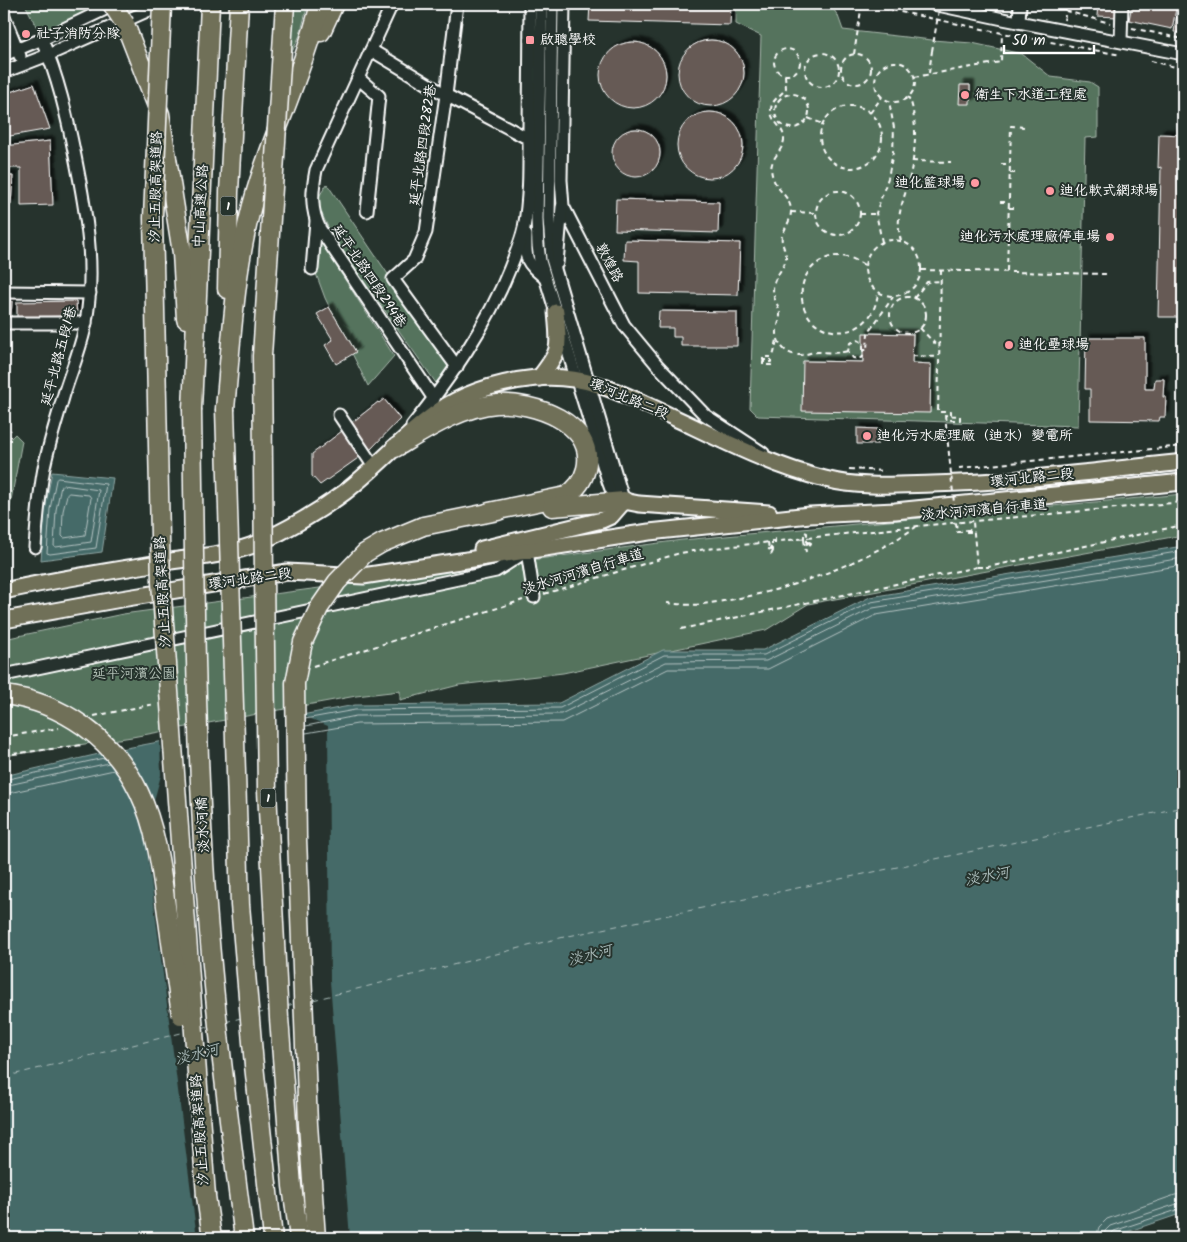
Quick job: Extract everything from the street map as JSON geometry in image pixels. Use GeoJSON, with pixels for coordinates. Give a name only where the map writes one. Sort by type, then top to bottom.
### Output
{"type":"FeatureCollection","features":[{"type":"Feature","properties":{"kind":"highway"},"geometry":{"type":"LineString","coordinates":[[112,4],[125,24]]}},
{"type":"Feature","properties":{"kind":"highway"},"geometry":{"type":"LineString","coordinates":[[117,4],[160,114],[182,252],[192,409]]}},
{"type":"Feature","properties":{"kind":"highway","name":"汐止五股高架道路"},"geometry":{"type":"LineString","coordinates":[[163,4],[153,218],[161,582],[206,1196],[212,1238]]}},
{"type":"Feature","properties":{"kind":"highway","name":"中山高速公路"},"geometry":{"type":"LineString","coordinates":[[225,409],[229,192],[239,4]]}},
{"type":"Feature","properties":{"kind":"highway","name":"1"},"geometry":{"type":"LineString","coordinates":[[284,4],[262,356],[264,558],[270,850],[279,1018],[292,1186],[299,1238]]}},
{"type":"Feature","properties":{"kind":"highway","name":"1"},"geometry":{"type":"LineString","coordinates":[[273,1238],[254,1065],[240,904],[225,409],[238,272],[256,192],[312,33],[320,4]]}},
{"type":"Feature","properties":{"kind":"highway"},"geometry":{"type":"LineString","coordinates":[[289,98],[334,4]]}},
{"type":"Feature","properties":{"kind":"highway","name":"中山高速公路"},"geometry":{"type":"LineString","coordinates":[[192,409],[210,6]]}},
{"type":"Feature","properties":{"kind":"highway"},"geometry":{"type":"LineString","coordinates":[[316,1238],[308,1124],[297,838],[295,683],[303,642],[319,608],[337,582],[352,565],[374,548],[423,526],[566,496],[573,491],[584,476],[587,464],[587,452],[582,440],[568,424],[540,409],[516,404],[495,404],[478,407],[455,416],[395,448]]}},
{"type":"Feature","properties":{"kind":"highway","name":"淡水河橋"},"geometry":{"type":"LineString","coordinates":[[192,409],[196,675],[203,846],[219,1038],[244,1238]]}},
{"type":"Feature","properties":{"kind":"highway"},"geometry":{"type":"LineString","coordinates":[[489,512],[624,501]]}},
{"type":"Feature","properties":{"kind":"highway"},"geometry":{"type":"LineString","coordinates":[[4,695],[50,706],[90,729],[124,765],[139,792],[151,822],[162,876],[206,1196]]}},
{"type":"Feature","properties":{"kind":"main road"},"geometry":{"type":"LineString","coordinates":[[538,378],[551,362],[558,348],[556,312]]}},
{"type":"Feature","properties":{"kind":"main road","name":"環河北路二段"},"geometry":{"type":"LineString","coordinates":[[4,591],[115,570],[213,555],[254,544],[299,523],[346,491],[434,415],[450,404],[484,389],[538,378],[582,380],[609,387],[745,450],[827,480],[879,486],[987,483],[1183,462]]}},
{"type":"Feature","properties":{"kind":"main road","name":"環河北路二段"},"geometry":{"type":"LineString","coordinates":[[4,620],[121,598],[287,572],[363,576],[649,532],[810,515],[895,511],[1183,482]]}},
{"type":"Feature","properties":{"kind":"main road"},"geometry":{"type":"LineString","coordinates":[[394,571],[602,520],[611,516],[624,501],[639,504],[810,515]]}},
{"type":"Feature","properties":{"kind":"street"},"geometry":{"type":"LineString","coordinates":[[4,56],[117,4]]}},
{"type":"Feature","properties":{"kind":"street"},"geometry":{"type":"LineString","coordinates":[[4,72],[48,55],[163,4]]}},
{"type":"Feature","properties":{"kind":"street","name":"延平北路四段294巷"},"geometry":{"type":"LineString","coordinates":[[392,4],[316,170],[312,191],[313,209],[320,229],[434,399]]}},
{"type":"Feature","properties":{"kind":"street","name":"延平北路四段282巷"},"geometry":{"type":"LineString","coordinates":[[457,4],[426,232],[414,260],[393,279],[457,367]]}},
{"type":"Feature","properties":{"kind":"street"},"geometry":{"type":"LineString","coordinates":[[530,4],[529,139],[525,251],[526,260],[530,265],[551,276]]}},
{"type":"Feature","properties":{"kind":"street"},"geometry":{"type":"LineString","coordinates":[[541,4],[546,34],[551,276],[556,312],[624,501]]}},
{"type":"Feature","properties":{"kind":"street"},"geometry":{"type":"LineString","coordinates":[[546,34],[552,4]]}},
{"type":"Feature","properties":{"kind":"street","name":"敦煌路"},"geometry":{"type":"LineString","coordinates":[[564,4],[561,180],[563,206],[624,325],[658,366],[705,415],[782,465]]}},
{"type":"Feature","properties":{"kind":"street"},"geometry":{"type":"LineString","coordinates":[[933,4],[1183,54]]}},
{"type":"Feature","properties":{"kind":"street"},"geometry":{"type":"LineString","coordinates":[[1019,22],[1020,4]]}},
{"type":"Feature","properties":{"kind":"street"},"geometry":{"type":"LineString","coordinates":[[1121,41],[1122,4]]}},
{"type":"Feature","properties":{"kind":"street"},"geometry":{"type":"LineString","coordinates":[[4,16],[23,64]]}},
{"type":"Feature","properties":{"kind":"street","name":"延平北路五段1巷"},"geometry":{"type":"LineString","coordinates":[[36,547],[38,511],[44,468],[86,323],[90,293],[91,256],[81,186],[66,110],[42,40]]}},
{"type":"Feature","properties":{"kind":"street"},"geometry":{"type":"LineString","coordinates":[[371,50],[446,96],[529,139]]}},
{"type":"Feature","properties":{"kind":"street"},"geometry":{"type":"LineString","coordinates":[[358,78],[379,96],[367,212]]}},
{"type":"Feature","properties":{"kind":"street"},"geometry":{"type":"LineString","coordinates":[[395,448],[457,367],[486,320],[521,240],[527,196]]}},
{"type":"Feature","properties":{"kind":"street"},"geometry":{"type":"LineString","coordinates":[[563,206],[551,276],[582,380]]}},
{"type":"Feature","properties":{"kind":"street"},"geometry":{"type":"LineString","coordinates":[[312,269],[316,221]]}},
{"type":"Feature","properties":{"kind":"street"},"geometry":{"type":"LineString","coordinates":[[4,292],[90,293]]}},
{"type":"Feature","properties":{"kind":"street"},"geometry":{"type":"LineString","coordinates":[[4,323],[86,323]]}},
{"type":"Feature","properties":{"kind":"street"},"geometry":{"type":"LineString","coordinates":[[339,415],[374,467]]}},
{"type":"Feature","properties":{"kind":"street"},"geometry":{"type":"LineString","coordinates":[[4,675],[496,571],[527,551],[534,597]]}},
{"type":"Feature","properties":{"kind":"path"},"geometry":{"type":"LineString","coordinates":[[854,54],[862,4],[1002,33],[1128,56]]}},
{"type":"Feature","properties":{"kind":"path"},"geometry":{"type":"LineString","coordinates":[[928,75],[940,4]]}},
{"type":"Feature","properties":{"kind":"path"},"geometry":{"type":"LineString","coordinates":[[914,77],[1001,62],[1002,33]]}},
{"type":"Feature","properties":{"kind":"path"},"geometry":{"type":"LineString","coordinates":[[787,48],[795,51],[800,58],[800,66],[793,74],[785,75],[778,72],[774,65],[775,57],[780,51],[787,48]]}},
{"type":"Feature","properties":{"kind":"path"},"geometry":{"type":"LineString","coordinates":[[840,71],[832,84],[817,86],[812,84],[806,76],[804,66],[810,56],[821,52],[832,55],[836,60],[840,71],[842,75],[848,82],[857,84],[866,81],[871,74],[871,65],[863,55],[854,54],[850,55],[843,62],[840,71]]}},
{"type":"Feature","properties":{"kind":"path"},"geometry":{"type":"LineString","coordinates":[[1146,60],[1183,69]]}},
{"type":"Feature","properties":{"kind":"path"},"geometry":{"type":"LineString","coordinates":[[894,62],[904,65],[912,72],[914,88],[908,98],[899,102],[889,102],[876,89],[877,75],[883,66],[894,62]]}},
{"type":"Feature","properties":{"kind":"path"},"geometry":{"type":"LineString","coordinates":[[871,74],[877,75]]}},
{"type":"Feature","properties":{"kind":"path"},"geometry":{"type":"LineString","coordinates":[[771,366],[763,365],[763,362],[771,362],[771,360],[763,360],[763,357],[772,357],[778,337],[780,311],[774,294],[774,284],[777,273],[786,260],[782,240],[790,221],[791,212],[788,198],[776,185],[771,171],[774,158],[784,138],[781,130],[772,118],[772,107],[774,100],[786,88],[785,75]]}},
{"type":"Feature","properties":{"kind":"path"},"geometry":{"type":"LineString","coordinates":[[795,94],[804,98],[809,108],[808,118],[805,122],[795,127],[785,126],[780,122],[776,113],[778,102],[785,96],[795,94]]}},
{"type":"Feature","properties":{"kind":"path"},"geometry":{"type":"LineString","coordinates":[[870,113],[882,97]]}},
{"type":"Feature","properties":{"kind":"path"},"geometry":{"type":"LineString","coordinates":[[901,241],[898,220],[912,161],[915,126],[911,102],[908,98]]}},
{"type":"Feature","properties":{"kind":"path"},"geometry":{"type":"LineString","coordinates":[[882,242],[876,214],[888,178],[893,152],[894,128],[889,102]]}},
{"type":"Feature","properties":{"kind":"path"},"geometry":{"type":"LineString","coordinates":[[844,107],[858,107],[870,113],[876,119],[882,137],[880,146],[870,161],[854,168],[836,164],[828,158],[820,142],[820,133],[823,124],[831,113],[844,107]]}},
{"type":"Feature","properties":{"kind":"path"},"geometry":{"type":"LineString","coordinates":[[808,118],[823,124]]}},
{"type":"Feature","properties":{"kind":"path"},"geometry":{"type":"LineString","coordinates":[[1007,271],[1011,126],[1025,127]]}},
{"type":"Feature","properties":{"kind":"path"},"geometry":{"type":"LineString","coordinates":[[912,161],[951,162]]}},
{"type":"Feature","properties":{"kind":"path"},"geometry":{"type":"LineString","coordinates":[[1001,164],[1010,164]]}},
{"type":"Feature","properties":{"kind":"path"},"geometry":{"type":"LineString","coordinates":[[1010,173],[1017,173]]}},
{"type":"Feature","properties":{"kind":"path"},"geometry":{"type":"LineString","coordinates":[[836,191],[842,191],[853,197],[857,202],[860,214],[856,226],[851,231],[838,235],[825,231],[817,219],[816,213],[817,206],[824,196],[836,191]]}},
{"type":"Feature","properties":{"kind":"path"},"geometry":{"type":"LineString","coordinates":[[1000,202],[1009,202]]}},
{"type":"Feature","properties":{"kind":"path"},"geometry":{"type":"LineString","coordinates":[[1009,208],[1016,208]]}},
{"type":"Feature","properties":{"kind":"path"},"geometry":{"type":"LineString","coordinates":[[791,212],[816,213]]}},
{"type":"Feature","properties":{"kind":"path"},"geometry":{"type":"LineString","coordinates":[[860,214],[876,214]]}},
{"type":"Feature","properties":{"kind":"path"},"geometry":{"type":"LineString","coordinates":[[901,241],[891,240],[882,242],[874,247],[864,265],[868,281],[878,293],[893,297],[903,296],[914,298],[922,304],[925,309],[925,319],[920,328],[911,332],[901,331],[894,324],[891,316],[893,306],[903,296],[916,285],[921,270],[920,259],[916,251],[901,241]]}},
{"type":"Feature","properties":{"kind":"path"},"geometry":{"type":"LineString","coordinates":[[864,265],[855,259],[839,256],[824,259],[814,265],[807,274],[803,284],[802,294],[806,310],[815,323],[824,329],[846,332],[865,322],[872,314],[878,293]]}},
{"type":"Feature","properties":{"kind":"path"},"geometry":{"type":"LineString","coordinates":[[921,270],[1106,274]]}},
{"type":"Feature","properties":{"kind":"path"},"geometry":{"type":"LineString","coordinates":[[941,270],[938,412],[951,412],[951,420],[960,420],[960,416],[952,415],[945,415],[957,532],[961,533],[966,533],[972,532],[971,530],[962,530],[962,534],[974,533]]}},
{"type":"Feature","properties":{"kind":"path"},"geometry":{"type":"LineString","coordinates":[[914,298],[927,282],[941,281]]}},
{"type":"Feature","properties":{"kind":"path"},"geometry":{"type":"LineString","coordinates":[[863,350],[867,350],[868,333],[893,297]]}},
{"type":"Feature","properties":{"kind":"path"},"geometry":{"type":"LineString","coordinates":[[920,328],[940,348]]}},
{"type":"Feature","properties":{"kind":"path"},"geometry":{"type":"LineString","coordinates":[[778,337],[782,347],[793,354],[801,355],[816,352],[833,354],[848,351]]}},
{"type":"Feature","properties":{"kind":"path"},"geometry":{"type":"LineString","coordinates":[[858,340],[863,343],[863,350],[863,357],[858,359],[850,356],[848,351],[850,343],[858,340]]}},
{"type":"Feature","properties":{"kind":"path"},"geometry":{"type":"LineString","coordinates":[[912,356],[940,357]]}},
{"type":"Feature","properties":{"kind":"path"},"geometry":{"type":"LineString","coordinates":[[4,437],[11,430]]}},
{"type":"Feature","properties":{"kind":"path"},"geometry":{"type":"LineString","coordinates":[[951,469],[1183,446]]}},
{"type":"Feature","properties":{"kind":"path"},"geometry":{"type":"LineString","coordinates":[[843,468],[888,471]]}},
{"type":"Feature","properties":{"kind":"path","name":"淡水河河濱自行車道"},"geometry":{"type":"LineString","coordinates":[[310,666],[680,553],[918,526],[1183,502]]}},
{"type":"Feature","properties":{"kind":"path"},"geometry":{"type":"LineString","coordinates":[[973,522],[976,567]]}},
{"type":"Feature","properties":{"kind":"path"},"geometry":{"type":"LineString","coordinates":[[681,629],[976,567],[988,567],[1183,524]]}},
{"type":"Feature","properties":{"kind":"path"},"geometry":{"type":"LineString","coordinates":[[667,603],[700,604],[787,586],[844,567],[891,543],[918,526]]}},
{"type":"Feature","properties":{"kind":"path"},"geometry":{"type":"LineString","coordinates":[[806,552],[804,532],[807,533],[809,544],[811,537]]}},
{"type":"Feature","properties":{"kind":"path"},"geometry":{"type":"LineString","coordinates":[[768,542],[769,550],[769,547],[773,548],[771,556]]}},
{"type":"Feature","properties":{"kind":"path"},"geometry":{"type":"LineString","coordinates":[[94,716],[155,704]]}},
{"type":"Feature","properties":{"kind":"path"},"geometry":{"type":"LineString","coordinates":[[4,738],[60,728]]}},
{"type":"Feature","properties":{"kind":"path"},"geometry":{"type":"LineString","coordinates":[[4,755],[85,744]]}},
{"type":"Feature","properties":{"kind":"green space"},"geometry":{"type":"Polygon","coordinates":[[[25,4],[99,4],[102,8],[42,38],[25,4]]]}},
{"type":"Feature","properties":{"kind":"green space"},"geometry":{"type":"Polygon","coordinates":[[[289,4],[308,4],[300,35],[285,67],[289,4]]]}},
{"type":"Feature","properties":{"kind":"green space"},"geometry":{"type":"Polygon","coordinates":[[[736,4],[830,4],[838,16],[843,30],[972,43],[1022,54],[1051,77],[1090,82],[1098,87],[1098,137],[1085,138],[1078,426],[758,416],[750,408],[761,36],[736,24],[736,4]]]}},
{"type":"Feature","properties":{"kind":"green space"},"geometry":{"type":"Polygon","coordinates":[[[327,184],[450,366],[436,383],[332,236],[316,201],[327,184]]]}},
{"type":"Feature","properties":{"kind":"green space"},"geometry":{"type":"Polygon","coordinates":[[[317,236],[394,356],[368,386],[325,298],[315,271],[317,236]]]}},
{"type":"Feature","properties":{"kind":"green space"},"geometry":{"type":"Polygon","coordinates":[[[15,434],[22,441],[4,538],[4,445],[15,434]]]}},
{"type":"Feature","properties":{"kind":"green space","name":"延平河濱公園"},"geometry":{"type":"Polygon","coordinates":[[[1183,494],[1183,535],[808,604],[766,630],[563,673],[459,685],[400,700],[400,691],[356,696],[132,737],[4,756],[4,639],[123,614],[682,540],[1183,494]]]}},
{"type":"Feature","properties":{"kind":"water"},"geometry":{"type":"Polygon","coordinates":[[[52,472],[113,478],[102,552],[41,560],[45,509],[52,472]]]}},
{"type":"Feature","properties":{"kind":"water","name":"淡水河"},"geometry":{"type":"Polygon","coordinates":[[[1183,546],[1183,1213],[1109,1238],[4,1238],[4,776],[116,750],[355,705],[559,703],[663,650],[763,650],[870,597],[1183,546]]]}},
{"type":"Feature","properties":{"kind":"pier"},"geometry":{"type":"Polygon","coordinates":[[[297,713],[328,726],[330,981],[350,1238],[197,1238],[145,834],[161,775],[160,739],[297,713]]]}},
{"type":"Feature","properties":{"kind":"building"},"geometry":{"type":"Polygon","coordinates":[[[590,4],[731,4],[730,25],[589,21],[590,4]]]}},
{"type":"Feature","properties":{"kind":"building"},"geometry":{"type":"Polygon","coordinates":[[[1098,4],[1118,4],[1117,17],[1097,16],[1098,4]]]}},
{"type":"Feature","properties":{"kind":"building"},"geometry":{"type":"Polygon","coordinates":[[[1132,4],[1177,4],[1172,29],[1129,20],[1132,4]]]}},
{"type":"Feature","properties":{"kind":"building"},"geometry":{"type":"Polygon","coordinates":[[[1179,4],[1183,4],[1183,33],[1174,32],[1179,4]]]}},
{"type":"Feature","properties":{"kind":"building"},"geometry":{"type":"Polygon","coordinates":[[[717,40],[735,49],[742,60],[744,73],[742,86],[735,97],[724,104],[705,106],[687,97],[680,86],[678,67],[687,49],[698,42],[717,40]]]}},
{"type":"Feature","properties":{"kind":"building"},"geometry":{"type":"Polygon","coordinates":[[[639,42],[657,51],[664,62],[666,75],[664,88],[657,99],[646,106],[627,108],[609,99],[602,88],[600,69],[609,51],[620,44],[639,42]]]}},
{"type":"Feature","properties":{"kind":"building"},"geometry":{"type":"Polygon","coordinates":[[[34,84],[50,129],[4,137],[4,94],[34,84]]]}},
{"type":"Feature","properties":{"kind":"building","name":"衛生下水道工程處"},"geometry":{"type":"Polygon","coordinates":[[[960,85],[970,85],[970,104],[959,104],[960,85]]]}},
{"type":"Feature","properties":{"kind":"building"},"geometry":{"type":"Polygon","coordinates":[[[716,112],[734,121],[741,132],[743,145],[741,158],[734,169],[723,176],[704,178],[686,169],[679,158],[677,139],[686,121],[697,114],[716,112]]]}},
{"type":"Feature","properties":{"kind":"building"},"geometry":{"type":"Polygon","coordinates":[[[631,129],[641,129],[653,136],[660,148],[660,158],[653,170],[641,177],[631,177],[623,173],[616,166],[612,158],[612,148],[616,140],[623,133],[631,129]]]}},
{"type":"Feature","properties":{"kind":"building"},"geometry":{"type":"Polygon","coordinates":[[[1159,134],[1183,135],[1183,317],[1158,317],[1161,167],[1158,168],[1159,134]]]}},
{"type":"Feature","properties":{"kind":"building"},"geometry":{"type":"Polygon","coordinates":[[[50,141],[53,205],[21,206],[21,168],[4,168],[4,146],[50,141]]]}},
{"type":"Feature","properties":{"kind":"building"},"geometry":{"type":"Polygon","coordinates":[[[4,176],[13,176],[11,205],[4,205],[4,176]]]}},
{"type":"Feature","properties":{"kind":"building"},"geometry":{"type":"Polygon","coordinates":[[[616,199],[719,202],[718,233],[615,230],[616,199]]]}},
{"type":"Feature","properties":{"kind":"building"},"geometry":{"type":"Polygon","coordinates":[[[625,240],[740,243],[738,295],[639,293],[639,261],[624,260],[625,240]]]}},
{"type":"Feature","properties":{"kind":"building"},"geometry":{"type":"Polygon","coordinates":[[[4,301],[12,301],[11,317],[4,317],[4,301]]]}},
{"type":"Feature","properties":{"kind":"building"},"geometry":{"type":"Polygon","coordinates":[[[76,301],[77,316],[17,317],[17,302],[76,301]]]}},
{"type":"Feature","properties":{"kind":"building"},"geometry":{"type":"Polygon","coordinates":[[[329,307],[356,352],[336,364],[325,345],[333,340],[317,314],[329,307]]]}},
{"type":"Feature","properties":{"kind":"building"},"geometry":{"type":"Polygon","coordinates":[[[659,311],[737,312],[737,346],[681,346],[681,337],[673,337],[673,328],[658,328],[659,311]]]}},
{"type":"Feature","properties":{"kind":"building"},"geometry":{"type":"Polygon","coordinates":[[[863,333],[913,334],[912,363],[931,364],[930,413],[802,411],[803,361],[863,362],[863,333]]]}},
{"type":"Feature","properties":{"kind":"building"},"geometry":{"type":"Polygon","coordinates":[[[1086,338],[1145,338],[1145,389],[1154,389],[1155,379],[1164,379],[1163,397],[1166,397],[1165,417],[1160,417],[1159,421],[1090,420],[1090,389],[1085,389],[1086,338]]]}},
{"type":"Feature","properties":{"kind":"building"},"geometry":{"type":"Polygon","coordinates":[[[384,399],[400,419],[370,450],[350,424],[384,399]]]}},
{"type":"Feature","properties":{"kind":"building","name":"迪化污水處理廠（迪水）變電所"},"geometry":{"type":"Polygon","coordinates":[[[857,428],[878,429],[878,444],[857,444],[857,428]]]}},
{"type":"Feature","properties":{"kind":"building"},"geometry":{"type":"Polygon","coordinates":[[[342,431],[361,456],[320,485],[312,476],[312,454],[342,431]]]}},
{"type":"Feature","properties":{"kind":"ferry route"},"geometry":{"type":"LineString","coordinates":[[313,1000],[564,937],[1183,807]]}},
{"type":"Feature","properties":{"kind":"ferry route"},"geometry":{"type":"LineString","coordinates":[[286,1006],[294,1004]]}},
{"type":"Feature","properties":{"kind":"ferry route"},"geometry":{"type":"LineString","coordinates":[[257,1014],[270,1010]]}},
{"type":"Feature","properties":{"kind":"ferry route"},"geometry":{"type":"LineString","coordinates":[[225,1022],[241,1018]]}},
{"type":"Feature","properties":{"kind":"ferry route"},"geometry":{"type":"LineString","coordinates":[[201,1028],[209,1026]]}},
{"type":"Feature","properties":{"kind":"ferry route"},"geometry":{"type":"LineString","coordinates":[[4,1077],[185,1032]]}},
{"type":"Feature","properties":{"kind":"place","name":"社子消防分隊"},"geometry":{"type":"Point","coordinates":[26,34]}},
{"type":"Feature","properties":{"kind":"place","name":"啟聰學校"},"geometry":{"type":"Point","coordinates":[530,40]}},
{"type":"Feature","properties":{"kind":"place","name":"衛生下水道工程處"},"geometry":{"type":"Point","coordinates":[965,95]}},
{"type":"Feature","properties":{"kind":"place","name":"迪化籃球場"},"geometry":{"type":"Point","coordinates":[975,183]}},
{"type":"Feature","properties":{"kind":"place","name":"迪化軟式網球場"},"geometry":{"type":"Point","coordinates":[1050,191]}},
{"type":"Feature","properties":{"kind":"place","name":"迪化汚水處理廠停車場"},"geometry":{"type":"Point","coordinates":[1110,237]}},
{"type":"Feature","properties":{"kind":"place","name":"迪化壘球場"},"geometry":{"type":"Point","coordinates":[1009,345]}},
{"type":"Feature","properties":{"kind":"place","name":"迪化污水處理廠（迪水）變電所"},"geometry":{"type":"Point","coordinates":[867,436]}}]}
